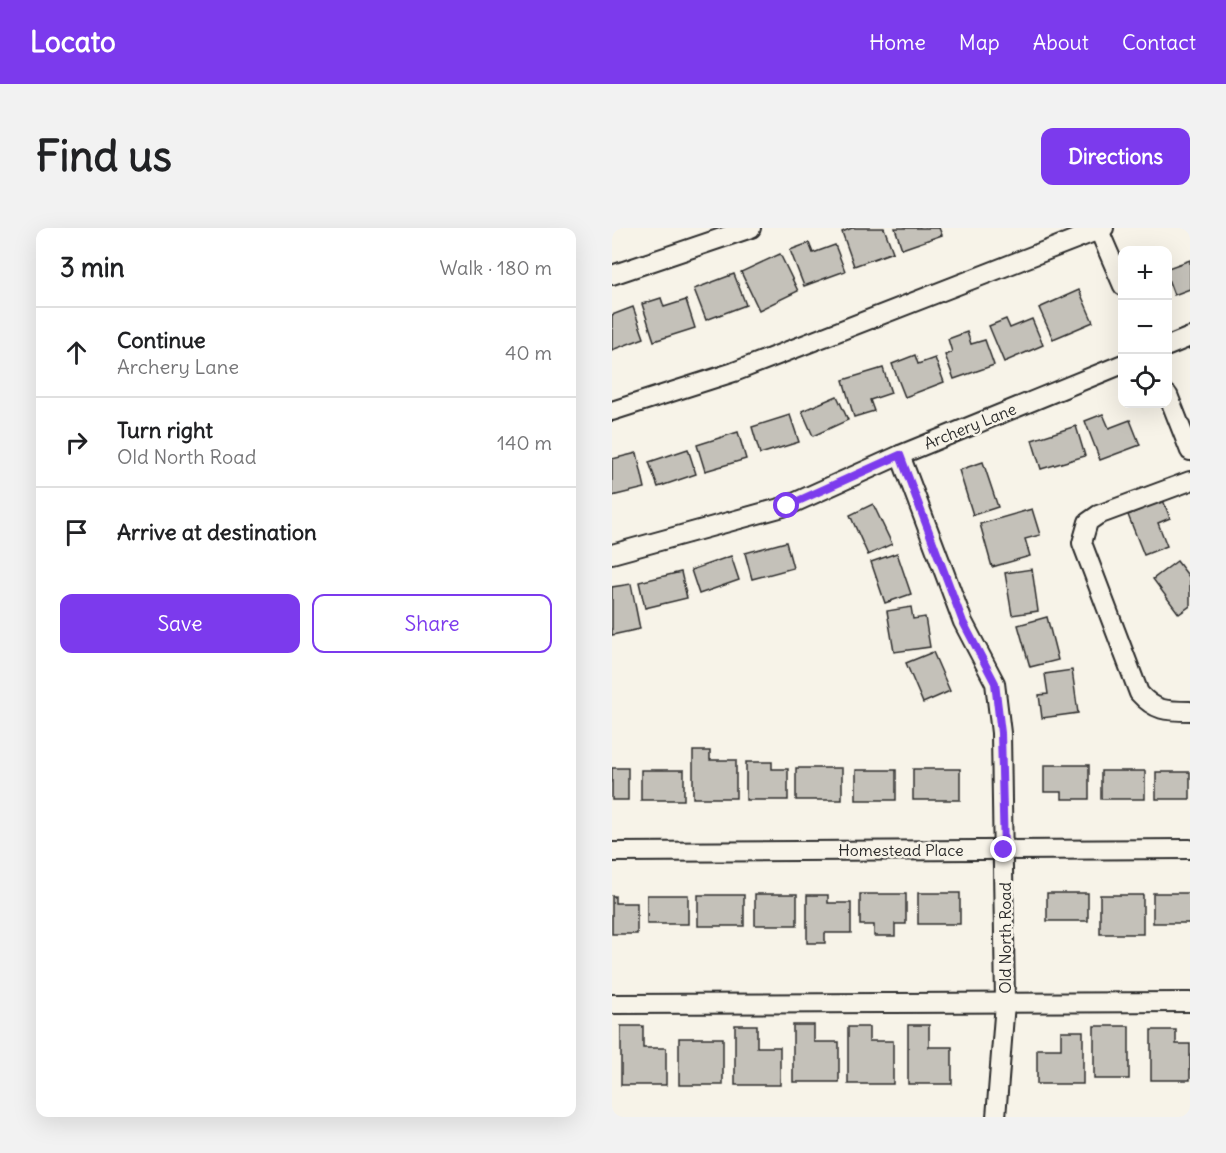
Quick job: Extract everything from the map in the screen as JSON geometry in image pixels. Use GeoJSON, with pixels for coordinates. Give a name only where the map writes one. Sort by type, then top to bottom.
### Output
{"type":"FeatureCollection","features":[{"type":"Feature","properties":{"kind":"street"},"geometry":{"type":"LineString","coordinates":[[612,275],[752,228]]}},
{"type":"Feature","properties":{"kind":"street"},"geometry":{"type":"LineString","coordinates":[[612,411],[734,372],[1100,229],[1118,276]]}},
{"type":"Feature","properties":{"kind":"street"},"geometry":{"type":"LineString","coordinates":[[1172,344],[1190,336]]}},
{"type":"Feature","properties":{"kind":"street","name":"Archery Lane"},"geometry":{"type":"LineString","coordinates":[[612,554],[787,506],[900,455],[1118,366]]}},
{"type":"Feature","properties":{"kind":"street"},"geometry":{"type":"LineString","coordinates":[[1172,407],[1190,451]]}},
{"type":"Feature","properties":{"kind":"street","name":"Old North Road"},"geometry":{"type":"LineString","coordinates":[[900,455],[963,622],[995,683],[1001,733],[1005,1003],[997,1074],[996,1117]]}},
{"type":"Feature","properties":{"kind":"street"},"geometry":{"type":"LineString","coordinates":[[1190,481],[1098,515],[1088,522],[1082,543],[1139,693],[1149,705],[1168,711],[1190,711]]}},
{"type":"Feature","properties":{"kind":"street","name":"Homestead Place"},"geometry":{"type":"LineString","coordinates":[[612,852],[1190,849]]}},
{"type":"Feature","properties":{"kind":"street"},"geometry":{"type":"LineString","coordinates":[[612,1004],[1190,1002]]}},
{"type":"Feature","properties":{"kind":"building"},"geometry":{"type":"Polygon","coordinates":[[[852,228],[884,228],[893,252],[854,266],[842,232],[852,228]]]}},
{"type":"Feature","properties":{"kind":"building"},"geometry":{"type":"Polygon","coordinates":[[[895,228],[939,228],[942,235],[902,249],[895,228]]]}},
{"type":"Feature","properties":{"kind":"building"},"geometry":{"type":"Polygon","coordinates":[[[809,243],[813,253],[835,245],[845,271],[804,286],[790,250],[809,243]]]}},
{"type":"Feature","properties":{"kind":"building"},"geometry":{"type":"Polygon","coordinates":[[[780,254],[798,291],[759,310],[741,272],[780,254]]]}},
{"type":"Feature","properties":{"kind":"building"},"geometry":{"type":"Polygon","coordinates":[[[1190,260],[1190,289],[1174,295],[1172,267],[1190,260]]]}},
{"type":"Feature","properties":{"kind":"building"},"geometry":{"type":"Polygon","coordinates":[[[734,274],[746,305],[706,320],[694,289],[734,274]]]}},
{"type":"Feature","properties":{"kind":"building"},"geometry":{"type":"Polygon","coordinates":[[[1079,290],[1093,322],[1053,339],[1039,308],[1079,290]]]}},
{"type":"Feature","properties":{"kind":"building"},"geometry":{"type":"Polygon","coordinates":[[[661,298],[664,307],[686,300],[695,328],[654,341],[642,304],[661,298]]]}},
{"type":"Feature","properties":{"kind":"building"},"geometry":{"type":"Polygon","coordinates":[[[633,307],[644,338],[612,350],[612,315],[633,307]]]}},
{"type":"Feature","properties":{"kind":"building"},"geometry":{"type":"Polygon","coordinates":[[[1006,319],[1010,328],[1032,319],[1043,345],[1004,362],[989,326],[1006,319]]]}},
{"type":"Feature","properties":{"kind":"building"},"geometry":{"type":"Polygon","coordinates":[[[967,332],[971,344],[985,340],[994,365],[954,379],[945,355],[952,352],[948,339],[967,332]]]}},
{"type":"Feature","properties":{"kind":"building"},"geometry":{"type":"Polygon","coordinates":[[[915,355],[918,364],[935,358],[944,382],[905,397],[892,364],[915,355]]]}},
{"type":"Feature","properties":{"kind":"building"},"geometry":{"type":"Polygon","coordinates":[[[883,368],[891,393],[870,400],[874,411],[854,417],[843,380],[883,368]]]}},
{"type":"Feature","properties":{"kind":"building"},"geometry":{"type":"Polygon","coordinates":[[[837,396],[848,420],[813,436],[802,411],[837,396]]]}},
{"type":"Feature","properties":{"kind":"building"},"geometry":{"type":"Polygon","coordinates":[[[1103,414],[1109,428],[1130,420],[1140,445],[1100,460],[1085,421],[1103,414]]]}},
{"type":"Feature","properties":{"kind":"building"},"geometry":{"type":"Polygon","coordinates":[[[790,415],[799,442],[760,454],[752,427],[790,415]]]}},
{"type":"Feature","properties":{"kind":"building"},"geometry":{"type":"Polygon","coordinates":[[[1076,426],[1085,456],[1041,469],[1032,440],[1076,426]]]}},
{"type":"Feature","properties":{"kind":"building"},"geometry":{"type":"Polygon","coordinates":[[[738,432],[746,459],[705,471],[697,445],[738,432]]]}},
{"type":"Feature","properties":{"kind":"building"},"geometry":{"type":"Polygon","coordinates":[[[688,449],[696,474],[658,487],[649,462],[688,449]]]}},
{"type":"Feature","properties":{"kind":"building"},"geometry":{"type":"Polygon","coordinates":[[[637,453],[645,488],[612,496],[612,459],[637,453]]]}},
{"type":"Feature","properties":{"kind":"building"},"geometry":{"type":"Polygon","coordinates":[[[983,462],[998,507],[973,515],[959,470],[983,462]]]}},
{"type":"Feature","properties":{"kind":"building"},"geometry":{"type":"Polygon","coordinates":[[[1163,500],[1170,518],[1158,523],[1167,546],[1144,555],[1128,515],[1163,500]]]}},
{"type":"Feature","properties":{"kind":"building"},"geometry":{"type":"Polygon","coordinates":[[[873,504],[892,544],[868,555],[850,515],[873,504]]]}},
{"type":"Feature","properties":{"kind":"building"},"geometry":{"type":"Polygon","coordinates":[[[1032,509],[1040,535],[1025,539],[1030,556],[992,567],[980,524],[1032,509]]]}},
{"type":"Feature","properties":{"kind":"building"},"geometry":{"type":"Polygon","coordinates":[[[786,542],[793,568],[752,579],[745,553],[786,542]]]}},
{"type":"Feature","properties":{"kind":"building"},"geometry":{"type":"Polygon","coordinates":[[[897,553],[911,594],[885,603],[871,562],[897,553]]]}},
{"type":"Feature","properties":{"kind":"building"},"geometry":{"type":"Polygon","coordinates":[[[731,556],[739,580],[699,594],[691,570],[731,556]]]}},
{"type":"Feature","properties":{"kind":"building"},"geometry":{"type":"Polygon","coordinates":[[[1177,561],[1190,578],[1190,606],[1179,614],[1153,579],[1177,561]]]}},
{"type":"Feature","properties":{"kind":"building"},"geometry":{"type":"Polygon","coordinates":[[[1032,569],[1038,611],[1012,615],[1005,573],[1032,569]]]}},
{"type":"Feature","properties":{"kind":"building"},"geometry":{"type":"Polygon","coordinates":[[[681,572],[687,598],[645,608],[639,582],[681,572]]]}},
{"type":"Feature","properties":{"kind":"building"},"geometry":{"type":"Polygon","coordinates":[[[631,584],[640,629],[612,635],[612,587],[631,584]]]}},
{"type":"Feature","properties":{"kind":"building"},"geometry":{"type":"Polygon","coordinates":[[[911,607],[913,619],[925,617],[930,647],[894,652],[887,611],[911,607]]]}},
{"type":"Feature","properties":{"kind":"building"},"geometry":{"type":"Polygon","coordinates":[[[1047,617],[1058,660],[1030,667],[1018,625],[1047,617]]]}},
{"type":"Feature","properties":{"kind":"building"},"geometry":{"type":"Polygon","coordinates":[[[933,652],[950,691],[923,703],[906,663],[933,652]]]}},
{"type":"Feature","properties":{"kind":"building"},"geometry":{"type":"Polygon","coordinates":[[[1072,670],[1078,713],[1042,718],[1039,695],[1048,694],[1045,674],[1072,670]]]}},
{"type":"Feature","properties":{"kind":"building"},"geometry":{"type":"Polygon","coordinates":[[[693,751],[710,751],[710,760],[736,760],[736,798],[693,798],[693,751]]]}},
{"type":"Feature","properties":{"kind":"building"},"geometry":{"type":"Polygon","coordinates":[[[746,762],[772,762],[772,769],[788,769],[788,800],[746,800],[746,762]]]}},
{"type":"Feature","properties":{"kind":"building"},"geometry":{"type":"Polygon","coordinates":[[[1044,765],[1089,765],[1089,799],[1062,799],[1062,792],[1044,792],[1044,765]]]}},
{"type":"Feature","properties":{"kind":"building"},"geometry":{"type":"Polygon","coordinates":[[[612,768],[628,768],[628,800],[612,800],[612,768]]]}},
{"type":"Feature","properties":{"kind":"building"},"geometry":{"type":"Polygon","coordinates":[[[796,768],[842,768],[842,800],[796,800],[796,768]]]}},
{"type":"Feature","properties":{"kind":"building"},"geometry":{"type":"Polygon","coordinates":[[[913,769],[960,769],[960,800],[913,800],[913,769]]]}},
{"type":"Feature","properties":{"kind":"building"},"geometry":{"type":"Polygon","coordinates":[[[641,770],[684,770],[684,800],[641,800],[641,770]]]}},
{"type":"Feature","properties":{"kind":"building"},"geometry":{"type":"Polygon","coordinates":[[[856,770],[896,770],[896,800],[856,800],[856,770]]]}},
{"type":"Feature","properties":{"kind":"building"},"geometry":{"type":"Polygon","coordinates":[[[1101,771],[1145,771],[1145,799],[1101,799],[1101,771]]]}},
{"type":"Feature","properties":{"kind":"building"},"geometry":{"type":"Polygon","coordinates":[[[1156,772],[1190,772],[1190,799],[1156,799],[1156,772]]]}},
{"type":"Feature","properties":{"kind":"building"},"geometry":{"type":"Polygon","coordinates":[[[918,893],[960,893],[960,924],[918,924],[918,893]]]}},
{"type":"Feature","properties":{"kind":"building"},"geometry":{"type":"Polygon","coordinates":[[[1047,893],[1088,893],[1088,921],[1047,921],[1047,893]]]}},
{"type":"Feature","properties":{"kind":"building"},"geometry":{"type":"Polygon","coordinates":[[[1153,893],[1190,893],[1190,923],[1153,923],[1153,893]]]}},
{"type":"Feature","properties":{"kind":"building"},"geometry":{"type":"Polygon","coordinates":[[[755,894],[797,894],[797,925],[755,925],[755,894]]]}},
{"type":"Feature","properties":{"kind":"building"},"geometry":{"type":"Polygon","coordinates":[[[860,894],[906,894],[906,924],[895,924],[895,936],[874,936],[874,925],[860,925],[860,894]]]}},
{"type":"Feature","properties":{"kind":"building"},"geometry":{"type":"Polygon","coordinates":[[[647,895],[688,895],[688,924],[647,924],[647,895]]]}},
{"type":"Feature","properties":{"kind":"building"},"geometry":{"type":"Polygon","coordinates":[[[698,895],[744,895],[744,926],[698,926],[698,895]]]}},
{"type":"Feature","properties":{"kind":"building"},"geometry":{"type":"Polygon","coordinates":[[[807,895],[828,895],[828,903],[851,903],[851,933],[825,933],[825,943],[807,943],[807,895]]]}},
{"type":"Feature","properties":{"kind":"building"},"geometry":{"type":"Polygon","coordinates":[[[1100,895],[1143,895],[1143,934],[1100,934],[1100,895]]]}},
{"type":"Feature","properties":{"kind":"building"},"geometry":{"type":"Polygon","coordinates":[[[612,896],[615,896],[615,903],[637,903],[637,934],[612,934],[612,896]]]}},
{"type":"Feature","properties":{"kind":"building"},"geometry":{"type":"Polygon","coordinates":[[[735,1025],[757,1025],[757,1047],[780,1047],[780,1085],[735,1085],[735,1025]]]}},
{"type":"Feature","properties":{"kind":"building"},"geometry":{"type":"Polygon","coordinates":[[[793,1025],[814,1025],[814,1042],[839,1042],[839,1082],[793,1082],[793,1025]]]}},
{"type":"Feature","properties":{"kind":"building"},"geometry":{"type":"Polygon","coordinates":[[[908,1025],[929,1025],[929,1047],[952,1047],[952,1084],[908,1084],[908,1025]]]}},
{"type":"Feature","properties":{"kind":"building"},"geometry":{"type":"Polygon","coordinates":[[[621,1026],[643,1026],[643,1048],[666,1048],[666,1085],[621,1085],[621,1026]]]}},
{"type":"Feature","properties":{"kind":"building"},"geometry":{"type":"Polygon","coordinates":[[[1094,1026],[1129,1026],[1129,1079],[1094,1079],[1094,1026]]]}},
{"type":"Feature","properties":{"kind":"building"},"geometry":{"type":"Polygon","coordinates":[[[848,1027],[869,1027],[869,1041],[893,1041],[893,1084],[848,1084],[848,1027]]]}},
{"type":"Feature","properties":{"kind":"building"},"geometry":{"type":"Polygon","coordinates":[[[1151,1030],[1176,1030],[1176,1044],[1190,1044],[1190,1080],[1151,1080],[1151,1030]]]}},
{"type":"Feature","properties":{"kind":"building"},"geometry":{"type":"Polygon","coordinates":[[[1061,1031],[1083,1031],[1083,1084],[1037,1084],[1037,1049],[1061,1049],[1061,1031]]]}},
{"type":"Feature","properties":{"kind":"building"},"geometry":{"type":"Polygon","coordinates":[[[679,1038],[723,1038],[723,1085],[679,1085],[679,1038]]]}},
{"type":"Feature","properties":{"kind":"route"},"geometry":{"type":"LineString","coordinates":[[787,506],[900,455],[963,622],[995,683],[1001,733],[1004,850]]}}]}
